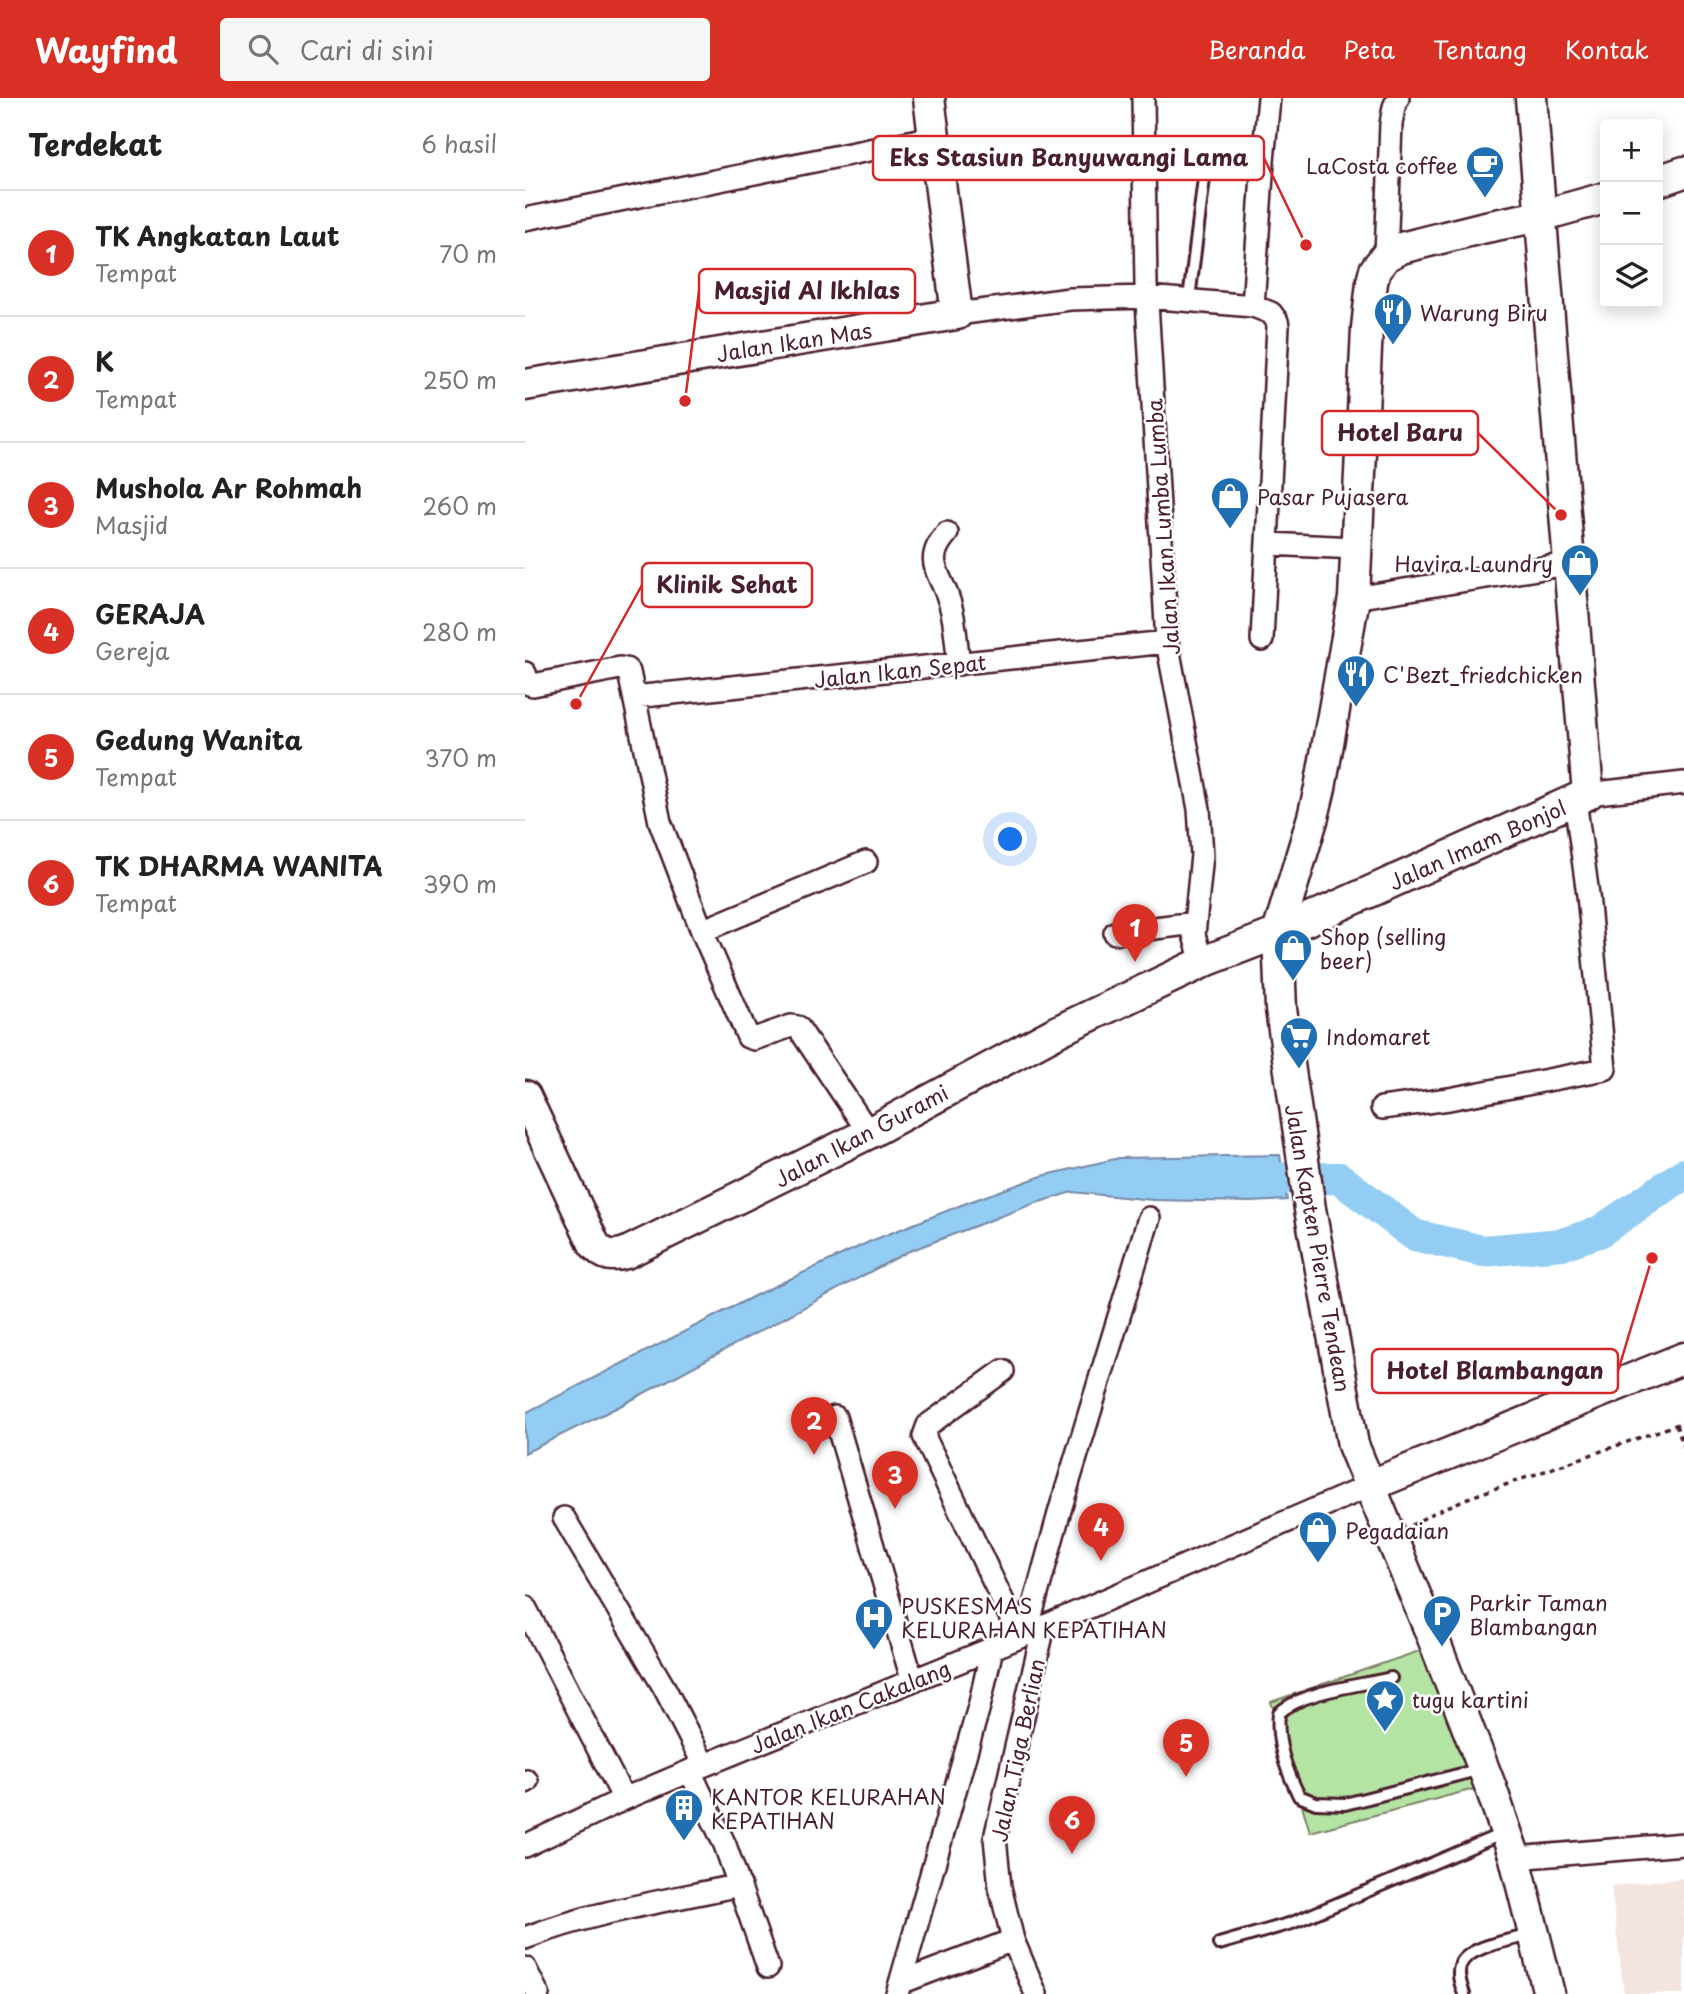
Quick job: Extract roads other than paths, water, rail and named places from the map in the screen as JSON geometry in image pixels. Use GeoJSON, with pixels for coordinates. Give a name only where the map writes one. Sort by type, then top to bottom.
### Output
{"type":"FeatureCollection","features":[{"type":"Feature","properties":{"kind":"main road"},"geometry":{"type":"LineString","coordinates":[[929,98],[957,314]]}},
{"type":"Feature","properties":{"kind":"main road"},"geometry":{"type":"LineString","coordinates":[[1531,98],[1568,564],[1582,797]]}},
{"type":"Feature","properties":{"kind":"main road"},"geometry":{"type":"LineString","coordinates":[[1663,179],[1684,172]]}},
{"type":"Feature","properties":{"kind":"main road"},"geometry":{"type":"LineString","coordinates":[[1386,256],[1401,248],[1600,199]]}},
{"type":"Feature","properties":{"kind":"main road","name":"Jalan Kapten Pierre Tendean"},"geometry":{"type":"LineString","coordinates":[[1386,256],[1375,270],[1370,299],[1354,598],[1317,798],[1278,933],[1283,1028],[1310,1209],[1353,1445],[1433,1638],[1511,1845],[1549,1994]]}},
{"type":"Feature","properties":{"kind":"main road","name":"Jalan Ikan Mas"},"geometry":{"type":"LineString","coordinates":[[525,385],[957,314]]}},
{"type":"Feature","properties":{"kind":"main road","name":"Jalan Imam Bonjol"},"geometry":{"type":"LineString","coordinates":[[1278,933],[1582,797]]}},
{"type":"Feature","properties":{"kind":"main road","name":"Jalan Ikan Gurami"},"geometry":{"type":"LineString","coordinates":[[527,1105],[594,1244],[607,1256],[626,1254],[869,1133],[1058,1031],[1208,960],[1278,933]]}},
{"type":"Feature","properties":{"kind":"main road"},"geometry":{"type":"LineString","coordinates":[[1369,1486],[1684,1358]]}},
{"type":"Feature","properties":{"kind":"street","name":"Jalan Ikan Lumba Lumba"},"geometry":{"type":"LineString","coordinates":[[1143,98],[1147,297],[1167,642],[1202,833],[1194,934],[1203,958],[1208,960]]}},
{"type":"Feature","properties":{"kind":"street"},"geometry":{"type":"LineString","coordinates":[[1262,640],[1278,326],[1271,313],[1253,306],[1262,161],[1269,98]]}},
{"type":"Feature","properties":{"kind":"street"},"geometry":{"type":"LineString","coordinates":[[1386,256],[1391,124],[1398,98]]}},
{"type":"Feature","properties":{"kind":"street"},"geometry":{"type":"LineString","coordinates":[[525,219],[934,138]]}},
{"type":"Feature","properties":{"kind":"street","name":"Jalan Ikan Mas"},"geometry":{"type":"LineString","coordinates":[[957,314],[1070,299],[1147,297],[1253,306]]}},
{"type":"Feature","properties":{"kind":"street"},"geometry":{"type":"LineString","coordinates":[[947,533],[936,548],[935,565],[951,605],[959,664]]}},
{"type":"Feature","properties":{"kind":"street"},"geometry":{"type":"LineString","coordinates":[[1267,544],[1357,548]]}},
{"type":"Feature","properties":{"kind":"street"},"geometry":{"type":"LineString","coordinates":[[1354,598],[1568,564]]}},
{"type":"Feature","properties":{"kind":"street","name":"Jalan Ikan Sepat"},"geometry":{"type":"LineString","coordinates":[[633,697],[1167,642]]}},
{"type":"Feature","properties":{"kind":"street"},"geometry":{"type":"LineString","coordinates":[[525,673],[529,684],[533,685],[623,668],[629,672],[657,815],[702,931],[749,1039],[790,1026],[798,1027],[869,1133]]}},
{"type":"Feature","properties":{"kind":"street","name":"Jalan Imam Bonjol"},"geometry":{"type":"LineString","coordinates":[[1582,797],[1684,783]]}},
{"type":"Feature","properties":{"kind":"street"},"geometry":{"type":"LineString","coordinates":[[1383,1108],[1449,1099],[1605,1069],[1594,971],[1582,797]]}},
{"type":"Feature","properties":{"kind":"street"},"geometry":{"type":"LineString","coordinates":[[702,931],[866,862]]}},
{"type":"Feature","properties":{"kind":"street"},"geometry":{"type":"LineString","coordinates":[[1115,933],[1195,923]]}},
{"type":"Feature","properties":{"kind":"street","name":"Jalan Tiga Berlian"},"geometry":{"type":"LineString","coordinates":[[1036,1994],[1013,1940],[1000,1887],[995,1838],[1030,1632],[1029,1616],[1149,1218]]}},
{"type":"Feature","properties":{"kind":"street"},"geometry":{"type":"LineString","coordinates":[[1003,1371],[928,1425],[924,1436],[1030,1632]]}},
{"type":"Feature","properties":{"kind":"street"},"geometry":{"type":"LineString","coordinates":[[835,1417],[912,1679]]}},
{"type":"Feature","properties":{"kind":"street","name":"Jalan Ikan Cakalang"},"geometry":{"type":"LineString","coordinates":[[525,1846],[624,1799],[992,1648],[1369,1486]]}},
{"type":"Feature","properties":{"kind":"street"},"geometry":{"type":"LineString","coordinates":[[564,1518],[665,1689],[697,1768],[768,1967]]}},
{"type":"Feature","properties":{"kind":"street"},"geometry":{"type":"LineString","coordinates":[[525,1607],[624,1799]]}},
{"type":"Feature","properties":{"kind":"street"},"geometry":{"type":"LineString","coordinates":[[898,1989],[980,1703],[992,1648]]}},
{"type":"Feature","properties":{"kind":"street"},"geometry":{"type":"LineString","coordinates":[[1511,1845],[1684,1844]]}},
{"type":"Feature","properties":{"kind":"street"},"geometry":{"type":"LineString","coordinates":[[525,1938],[572,1921],[623,1908],[740,1885]]}},
{"type":"Feature","properties":{"kind":"street"},"geometry":{"type":"LineString","coordinates":[[898,1989],[1013,1940]]}},
{"type":"Feature","properties":{"kind":"street"},"geometry":{"type":"LineString","coordinates":[[525,1968],[538,1994]]}},
{"type":"Feature","properties":{"kind":"lane"},"geometry":{"type":"LineString","coordinates":[[1189,299],[1206,162],[1214,157],[1262,161]]}},
{"type":"Feature","properties":{"kind":"lane"},"geometry":{"type":"LineString","coordinates":[[1391,1678],[1306,1697],[1287,1705],[1279,1713],[1277,1733],[1289,1774],[1299,1796],[1316,1803],[1345,1804],[1483,1768]]}},
{"type":"Feature","properties":{"kind":"lane"},"geometry":{"type":"LineString","coordinates":[[1219,1944],[1292,1923],[1511,1845]]}},
{"type":"Feature","properties":{"kind":"lane"},"geometry":{"type":"LineString","coordinates":[[1464,1994],[1459,1980],[1459,1966],[1467,1955],[1535,1934]]}},
{"type":"Feature","properties":{"kind":"water"},"geometry":{"type":"Polygon","coordinates":[[[1280,1155],[1287,1200],[1153,1200],[1072,1192],[907,1252],[622,1405],[525,1453],[525,1413],[758,1294],[871,1241],[969,1202],[1042,1176],[1119,1158],[1280,1155]]]}},
{"type":"Feature","properties":{"kind":"waterway"},"geometry":{"type":"LineString","coordinates":[[1240,1179],[1339,1178],[1414,1235],[1483,1251],[1562,1244],[1599,1232],[1684,1174]]}},
{"type":"Feature","properties":{"kind":"place","name":"LaCosta coffee"},"geometry":{"type":"Point","coordinates":[1485,199]}},
{"type":"Feature","properties":{"kind":"place","name":"Eks Stasiun Banyuwangi Lama"},"geometry":{"type":"Point","coordinates":[1306,245]}},
{"type":"Feature","properties":{"kind":"place","name":"Warung Biru"},"geometry":{"type":"Point","coordinates":[1393,346]}},
{"type":"Feature","properties":{"kind":"place","name":"Masjid Al Ikhlas"},"geometry":{"type":"Point","coordinates":[685,401]}},
{"type":"Feature","properties":{"kind":"place","name":"Hotel Baru"},"geometry":{"type":"Point","coordinates":[1561,515]}},
{"type":"Feature","properties":{"kind":"place","name":"Pasar Pujasera"},"geometry":{"type":"Point","coordinates":[1230,530]}},
{"type":"Feature","properties":{"kind":"place","name":"Havira Laundry"},"geometry":{"type":"Point","coordinates":[1580,597]}},
{"type":"Feature","properties":{"kind":"place","name":"Klinik Sehat"},"geometry":{"type":"Point","coordinates":[576,704]}},
{"type":"Feature","properties":{"kind":"place","name":"C'Bezt_friedchicken"},"geometry":{"type":"Point","coordinates":[1356,708]}},
{"type":"Feature","properties":{"kind":"place","name":"TK Angkatan Laut"},"geometry":{"type":"Point","coordinates":[1135,962]}},
{"type":"Feature","properties":{"kind":"place","name":"Shop (selling beer)"},"geometry":{"type":"Point","coordinates":[1293,982]}},
{"type":"Feature","properties":{"kind":"place","name":"Indomaret"},"geometry":{"type":"Point","coordinates":[1299,1070]}},
{"type":"Feature","properties":{"kind":"place","name":"Hotel Blambangan"},"geometry":{"type":"Point","coordinates":[1652,1258]}},
{"type":"Feature","properties":{"kind":"place","name":"K"},"geometry":{"type":"Point","coordinates":[814,1455]}},
{"type":"Feature","properties":{"kind":"place","name":"Mushola Ar Rohmah"},"geometry":{"type":"Point","coordinates":[895,1509]}},
{"type":"Feature","properties":{"kind":"place","name":"GERAJA"},"geometry":{"type":"Point","coordinates":[1101,1561]}},
{"type":"Feature","properties":{"kind":"place","name":"Pegadaian"},"geometry":{"type":"Point","coordinates":[1318,1564]}},
{"type":"Feature","properties":{"kind":"place","name":"Parkir Taman Blambangan"},"geometry":{"type":"Point","coordinates":[1442,1648]}},
{"type":"Feature","properties":{"kind":"place","name":"PUSKESMAS KELURAHAN KEPATIHAN"},"geometry":{"type":"Point","coordinates":[874,1651]}},
{"type":"Feature","properties":{"kind":"place","name":"tugu kartini"},"geometry":{"type":"Point","coordinates":[1385,1733]}},
{"type":"Feature","properties":{"kind":"place","name":"Gedung Wanita"},"geometry":{"type":"Point","coordinates":[1186,1777]}},
{"type":"Feature","properties":{"kind":"place","name":"KANTOR KELURAHAN KEPATIHAN"},"geometry":{"type":"Point","coordinates":[684,1842]}},
{"type":"Feature","properties":{"kind":"place","name":"TK DHARMA WANITA"},"geometry":{"type":"Point","coordinates":[1072,1854]}}]}
